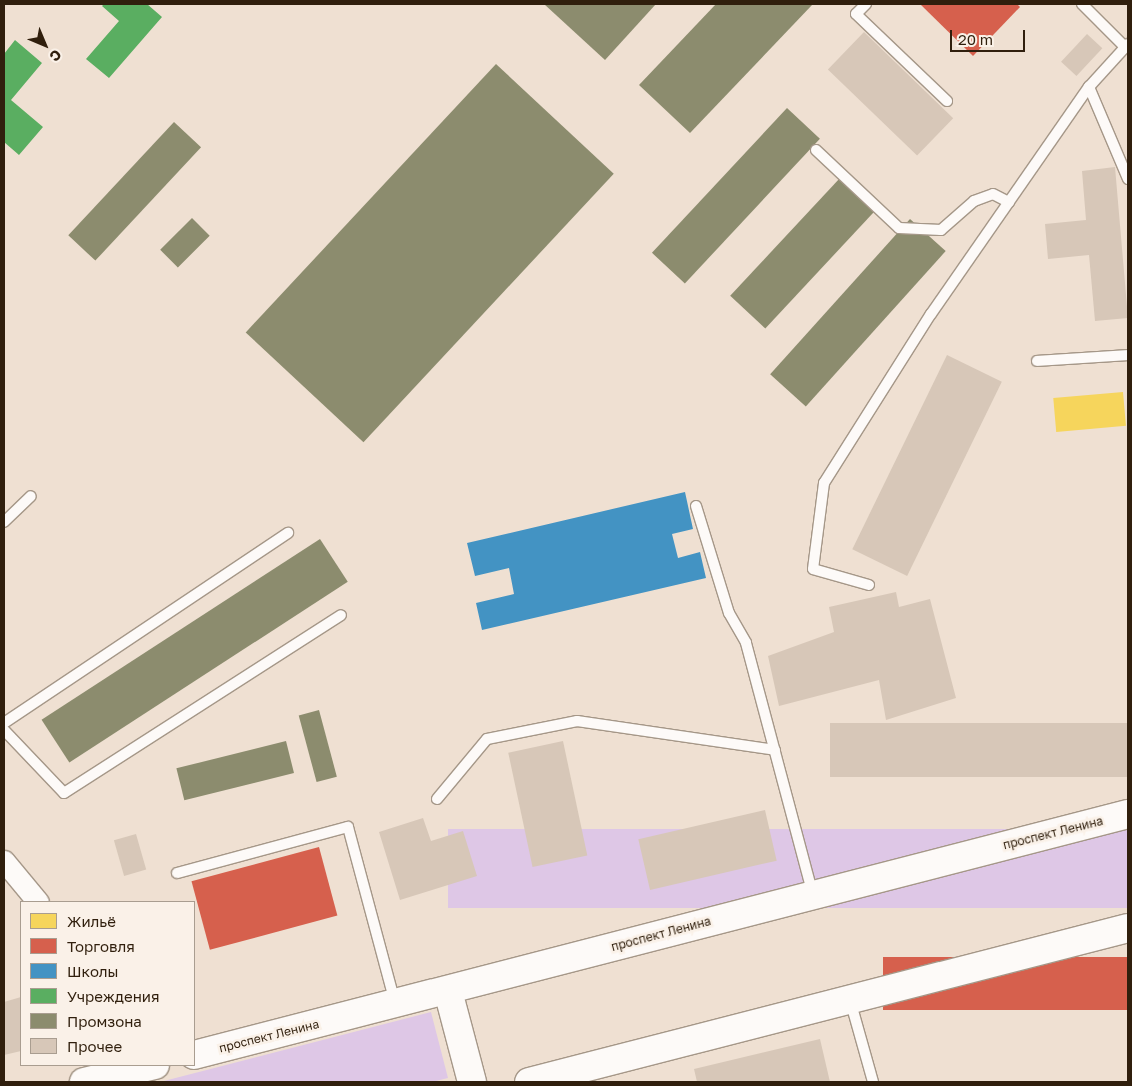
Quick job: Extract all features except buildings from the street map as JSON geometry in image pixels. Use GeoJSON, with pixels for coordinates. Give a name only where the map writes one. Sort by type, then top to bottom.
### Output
{"type":"FeatureCollection","features":[{"type":"Feature","properties":{"kind":"street","name":"проспект Ленина"},"geometry":{"type":"LineString","coordinates":[[200,1050],[448,991],[813,894],[1128,814]]}},
{"type":"Feature","properties":{"kind":"street"},"geometry":{"type":"LineString","coordinates":[[4,861],[37,901]]}},
{"type":"Feature","properties":{"kind":"street"},"geometry":{"type":"LineString","coordinates":[[529,1082],[1128,928]]}},
{"type":"Feature","properties":{"kind":"street"},"geometry":{"type":"LineString","coordinates":[[448,991],[472,1082]]}},
{"type":"Feature","properties":{"kind":"street"},"geometry":{"type":"LineString","coordinates":[[84,1082],[151,1066]]}},
{"type":"Feature","properties":{"kind":"lane"},"geometry":{"type":"LineString","coordinates":[[866,4],[856,14],[947,100]]}},
{"type":"Feature","properties":{"kind":"lane"},"geometry":{"type":"LineString","coordinates":[[869,585],[813,569],[824,483],[931,314],[1089,87],[1127,45],[1082,4]]}},
{"type":"Feature","properties":{"kind":"lane"},"geometry":{"type":"LineString","coordinates":[[1089,87],[1128,179]]}},
{"type":"Feature","properties":{"kind":"lane"},"geometry":{"type":"LineString","coordinates":[[816,150],[899,228],[941,230],[974,200],[993,194],[1010,202]]}},
{"type":"Feature","properties":{"kind":"lane"},"geometry":{"type":"LineString","coordinates":[[1037,361],[1128,356]]}},
{"type":"Feature","properties":{"kind":"lane"},"geometry":{"type":"LineString","coordinates":[[4,522],[31,496]]}},
{"type":"Feature","properties":{"kind":"lane"},"geometry":{"type":"LineString","coordinates":[[696,506],[729,613],[746,643],[813,894]]}},
{"type":"Feature","properties":{"kind":"lane"},"geometry":{"type":"LineString","coordinates":[[4,723],[288,533]]}},
{"type":"Feature","properties":{"kind":"lane"},"geometry":{"type":"LineString","coordinates":[[4,730],[64,792],[341,615]]}},
{"type":"Feature","properties":{"kind":"lane"},"geometry":{"type":"LineString","coordinates":[[436,799],[487,739],[577,721],[775,750]]}},
{"type":"Feature","properties":{"kind":"lane"},"geometry":{"type":"LineString","coordinates":[[177,873],[348,827],[395,1004]]}},
{"type":"Feature","properties":{"kind":"lane"},"geometry":{"type":"LineString","coordinates":[[850,1000],[873,1082]]}},
{"type":"Feature","properties":{"kind":"shaded area"},"geometry":{"type":"Polygon","coordinates":[[[448,829],[1128,829],[1128,908],[448,908],[448,829]]]}},
{"type":"Feature","properties":{"kind":"shaded area"},"geometry":{"type":"Polygon","coordinates":[[[431,1012],[448,1078],[432,1082],[160,1082],[431,1012]]]}}]}
